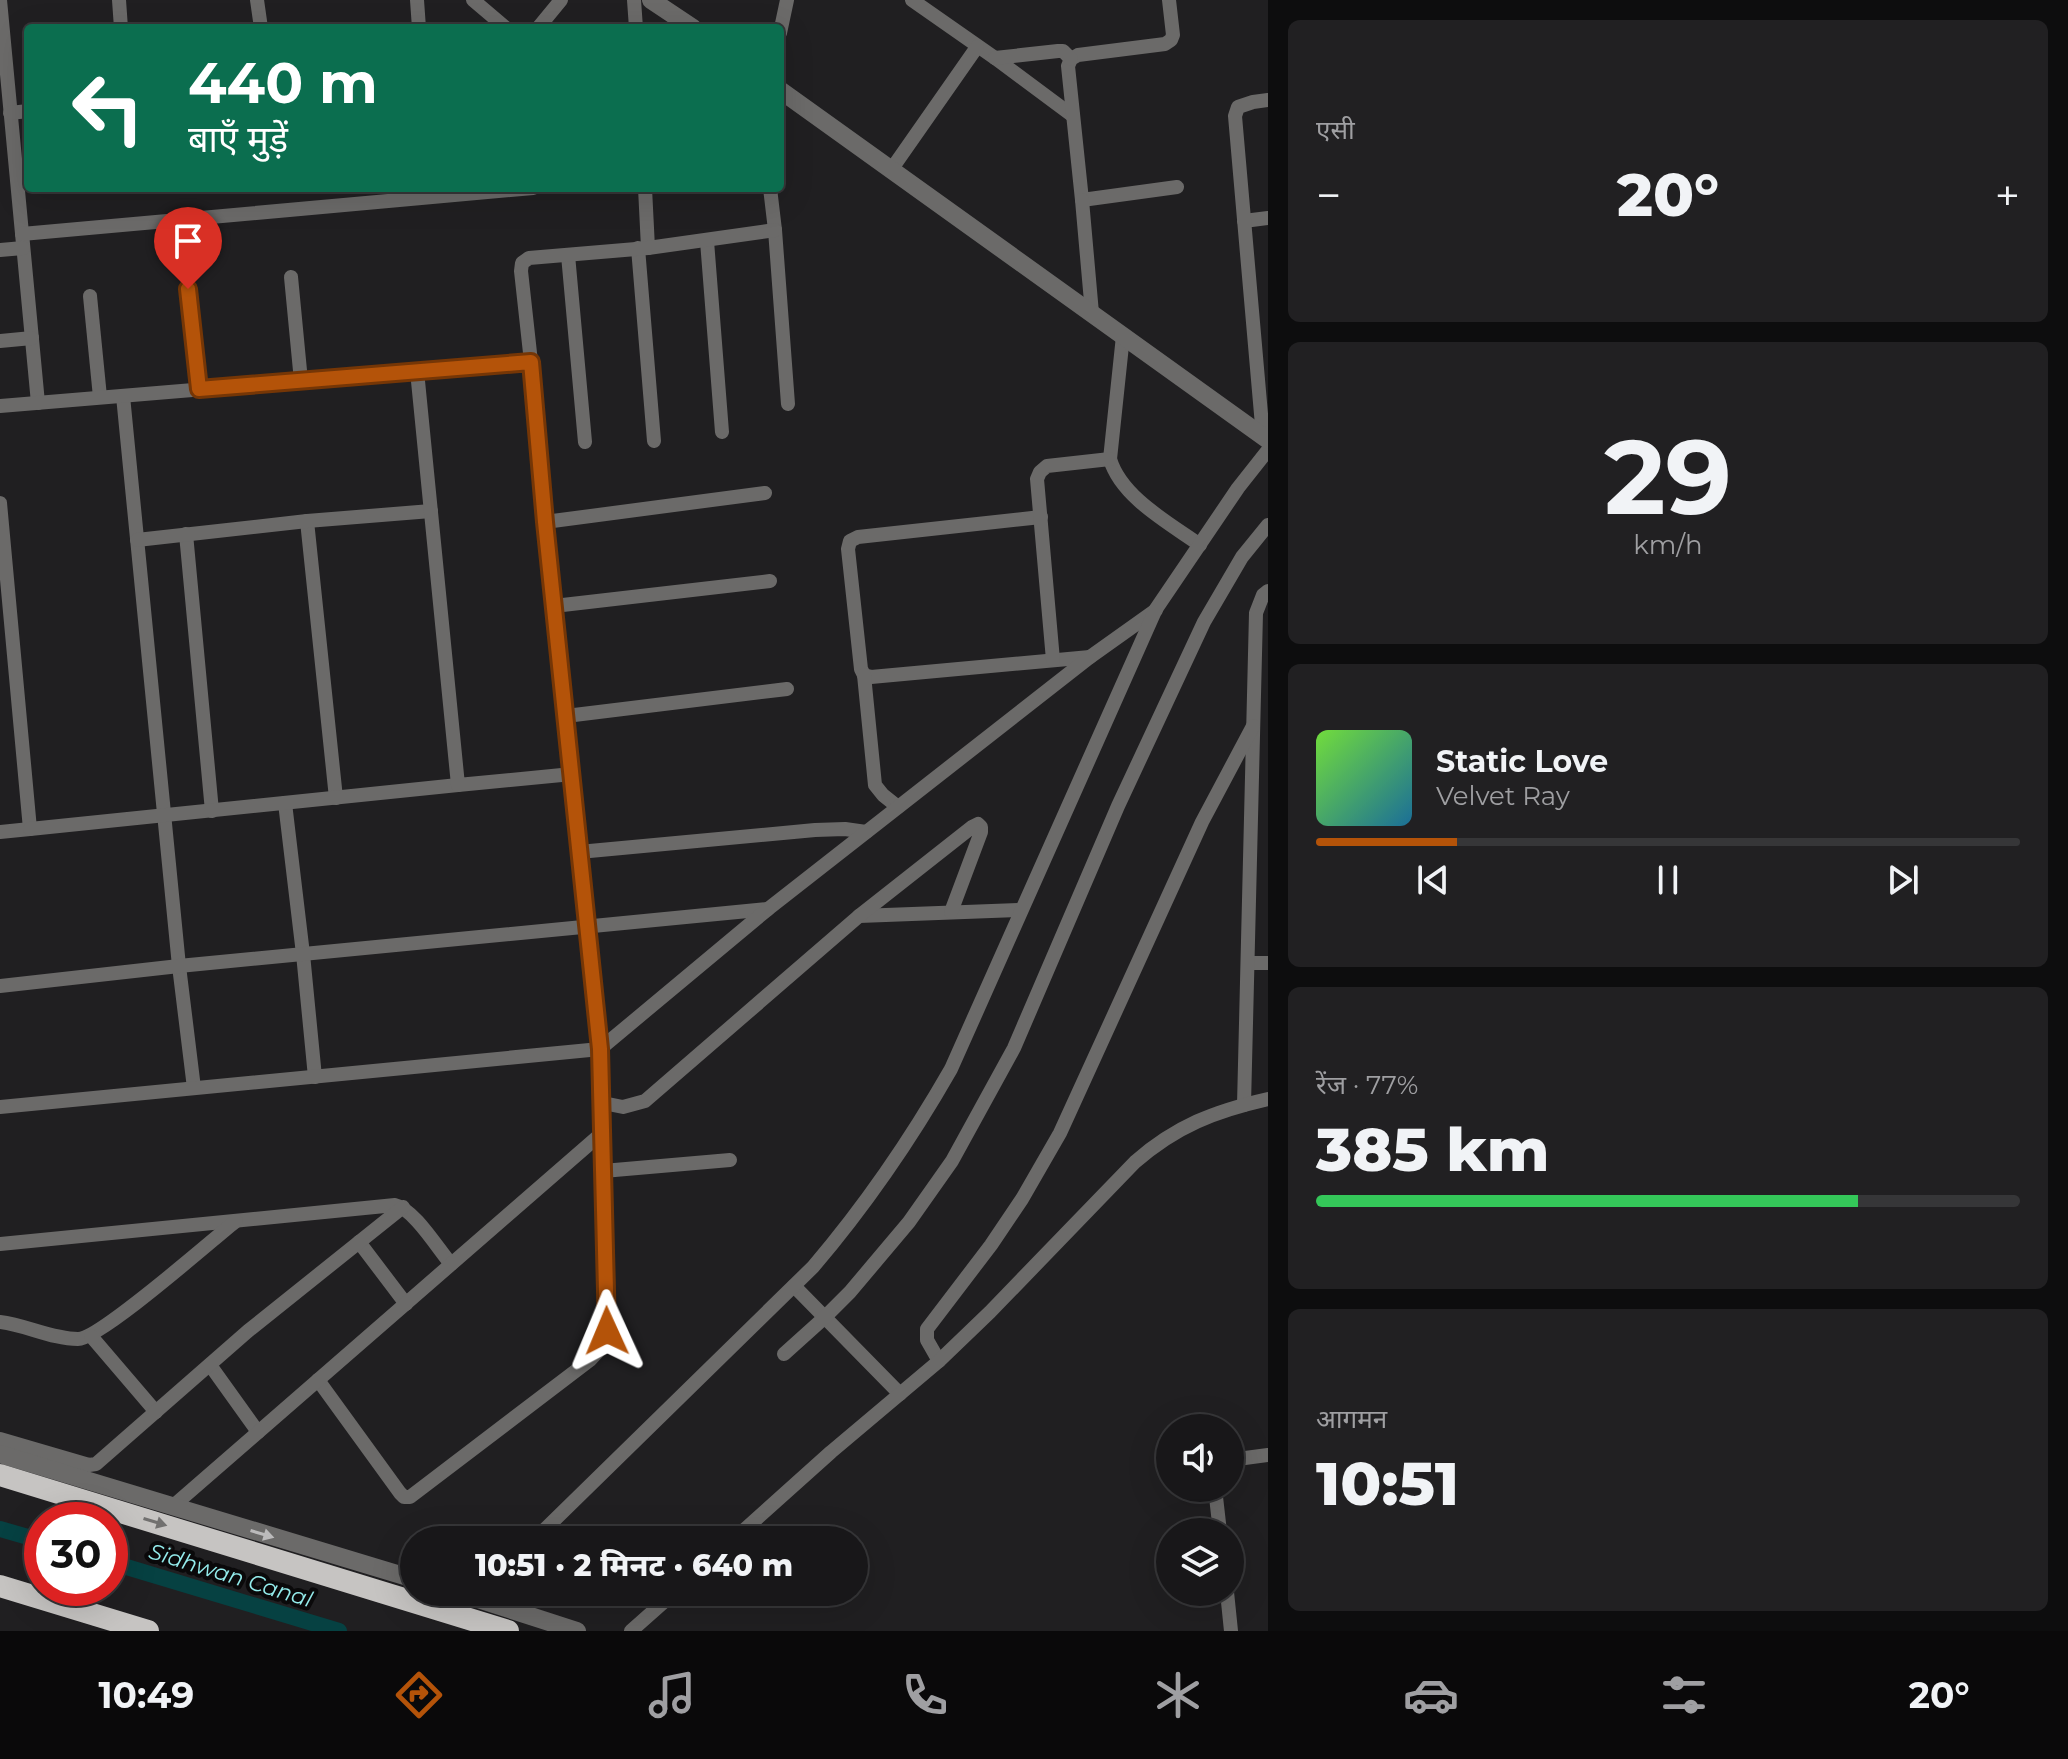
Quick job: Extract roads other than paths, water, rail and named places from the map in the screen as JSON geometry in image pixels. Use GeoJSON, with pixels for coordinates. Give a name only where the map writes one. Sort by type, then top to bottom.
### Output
{"type":"FeatureCollection","features":[{"type":"Feature","properties":{"kind":"highway"},"geometry":{"type":"LineString","coordinates":[[0,1475],[400,1583]]}},
{"type":"Feature","properties":{"kind":"highway"},"geometry":{"type":"LineString","coordinates":[[0,1586],[148,1631]]}},
{"type":"Feature","properties":{"kind":"highway"},"geometry":{"type":"LineString","coordinates":[[475,1606],[484,1624],[508,1631]]}},
{"type":"Feature","properties":{"kind":"street"},"geometry":{"type":"LineString","coordinates":[[119,0],[121,24]]}},
{"type":"Feature","properties":{"kind":"street"},"geometry":{"type":"LineString","coordinates":[[257,0],[260,24]]}},
{"type":"Feature","properties":{"kind":"street"},"geometry":{"type":"LineString","coordinates":[[417,0],[419,24]]}},
{"type":"Feature","properties":{"kind":"street"},"geometry":{"type":"LineString","coordinates":[[473,0],[501,24]]}},
{"type":"Feature","properties":{"kind":"street"},"geometry":{"type":"LineString","coordinates":[[544,24],[561,0]]}},
{"type":"Feature","properties":{"kind":"street"},"geometry":{"type":"LineString","coordinates":[[634,0],[636,24]]}},
{"type":"Feature","properties":{"kind":"street"},"geometry":{"type":"LineString","coordinates":[[651,0],[687,24]]}},
{"type":"Feature","properties":{"kind":"street"},"geometry":{"type":"LineString","coordinates":[[782,24],[787,0]]}},
{"type":"Feature","properties":{"kind":"street"},"geometry":{"type":"LineString","coordinates":[[912,0],[1073,116]]}},
{"type":"Feature","properties":{"kind":"street"},"geometry":{"type":"LineString","coordinates":[[1092,313],[1068,66],[1071,59],[1078,55],[1165,44],[1173,35],[1169,0]]}},
{"type":"Feature","properties":{"kind":"street"},"geometry":{"type":"LineString","coordinates":[[0,3],[38,403]]}},
{"type":"Feature","properties":{"kind":"street"},"geometry":{"type":"LineString","coordinates":[[891,170],[977,47]]}},
{"type":"Feature","properties":{"kind":"street"},"geometry":{"type":"LineString","coordinates":[[995,58],[1063,51],[1071,59]]}},
{"type":"Feature","properties":{"kind":"street"},"geometry":{"type":"LineString","coordinates":[[784,93],[1092,313],[1266,442]]}},
{"type":"Feature","properties":{"kind":"street"},"geometry":{"type":"LineString","coordinates":[[549,1526],[803,1296],[837,1239],[877,1186],[951,1069],[1156,609],[1266,442],[1261,334],[1244,221],[1235,116],[1238,107],[1244,104],[1268,100]]}},
{"type":"Feature","properties":{"kind":"street"},"geometry":{"type":"LineString","coordinates":[[10,113],[24,111]]}},
{"type":"Feature","properties":{"kind":"street"},"geometry":{"type":"LineString","coordinates":[[1082,200],[1177,187]]}},
{"type":"Feature","properties":{"kind":"street"},"geometry":{"type":"LineString","coordinates":[[0,250],[23,241],[495,192]]}},
{"type":"Feature","properties":{"kind":"street"},"geometry":{"type":"LineString","coordinates":[[645,192],[643,248],[654,441]]}},
{"type":"Feature","properties":{"kind":"street"},"geometry":{"type":"LineString","coordinates":[[770,192],[788,404]]}},
{"type":"Feature","properties":{"kind":"street"},"geometry":{"type":"LineString","coordinates":[[1244,221],[1268,218]]}},
{"type":"Feature","properties":{"kind":"street"},"geometry":{"type":"LineString","coordinates":[[318,1380],[404,1497],[416,1494],[590,1360],[604,1345],[607,1331],[600,1049],[545,522],[522,263],[529,258],[707,241],[775,230]]}},
{"type":"Feature","properties":{"kind":"street"},"geometry":{"type":"LineString","coordinates":[[707,241],[722,432]]}},
{"type":"Feature","properties":{"kind":"street"},"geometry":{"type":"LineString","coordinates":[[568,255],[585,442]]}},
{"type":"Feature","properties":{"kind":"street"},"geometry":{"type":"LineString","coordinates":[[291,277],[301,381]]}},
{"type":"Feature","properties":{"kind":"street"},"geometry":{"type":"LineString","coordinates":[[188,289],[199,389]]}},
{"type":"Feature","properties":{"kind":"street"},"geometry":{"type":"LineString","coordinates":[[90,296],[100,397]]}},
{"type":"Feature","properties":{"kind":"street"},"geometry":{"type":"LineString","coordinates":[[1123,336],[1110,459],[1114,471],[1125,488],[1200,545]]}},
{"type":"Feature","properties":{"kind":"street"},"geometry":{"type":"LineString","coordinates":[[0,341],[32,338]]}},
{"type":"Feature","properties":{"kind":"street"},"geometry":{"type":"LineString","coordinates":[[0,406],[531,362]]}},
{"type":"Feature","properties":{"kind":"street"},"geometry":{"type":"LineString","coordinates":[[417,371],[458,785]]}},
{"type":"Feature","properties":{"kind":"street"},"geometry":{"type":"LineString","coordinates":[[123,396],[179,966],[194,1088]]}},
{"type":"Feature","properties":{"kind":"street"},"geometry":{"type":"LineString","coordinates":[[1053,660],[1037,479],[1047,466],[1110,459]]}},
{"type":"Feature","properties":{"kind":"street"},"geometry":{"type":"LineString","coordinates":[[545,522],[765,493]]}},
{"type":"Feature","properties":{"kind":"street"},"geometry":{"type":"LineString","coordinates":[[0,503],[7,658],[30,829]]}},
{"type":"Feature","properties":{"kind":"street"},"geometry":{"type":"LineString","coordinates":[[137,540],[431,511]]}},
{"type":"Feature","properties":{"kind":"street"},"geometry":{"type":"LineString","coordinates":[[898,807],[875,785],[848,549],[850,541],[858,537],[1041,517]]}},
{"type":"Feature","properties":{"kind":"street"},"geometry":{"type":"LineString","coordinates":[[307,521],[336,798]]}},
{"type":"Feature","properties":{"kind":"street"},"geometry":{"type":"LineString","coordinates":[[784,1354],[850,1292],[909,1222],[952,1161],[1014,1048],[1118,806],[1204,622],[1242,557],[1268,525]]}},
{"type":"Feature","properties":{"kind":"street"},"geometry":{"type":"LineString","coordinates":[[186,534],[212,811]]}},
{"type":"Feature","properties":{"kind":"street"},"geometry":{"type":"LineString","coordinates":[[554,606],[770,581]]}},
{"type":"Feature","properties":{"kind":"street"},"geometry":{"type":"LineString","coordinates":[[1244,1105],[1256,613],[1263,595],[1268,591]]}},
{"type":"Feature","properties":{"kind":"street"},"geometry":{"type":"LineString","coordinates":[[0,1107],[600,1049],[768,909],[1156,609]]}},
{"type":"Feature","properties":{"kind":"street"},"geometry":{"type":"LineString","coordinates":[[864,675],[871,677],[1090,657]]}},
{"type":"Feature","properties":{"kind":"street"},"geometry":{"type":"LineString","coordinates":[[566,716],[787,689]]}},
{"type":"Feature","properties":{"kind":"street"},"geometry":{"type":"LineString","coordinates":[[939,1361],[927,1340],[927,1329],[1015,1211],[1060,1133],[1202,822],[1253,726]]}},
{"type":"Feature","properties":{"kind":"street"},"geometry":{"type":"LineString","coordinates":[[0,832],[572,774]]}},
{"type":"Feature","properties":{"kind":"street"},"geometry":{"type":"LineString","coordinates":[[1252,782],[1268,784]]}},
{"type":"Feature","properties":{"kind":"street"},"geometry":{"type":"LineString","coordinates":[[285,803],[315,1077]]}},
{"type":"Feature","properties":{"kind":"street"},"geometry":{"type":"LineString","coordinates":[[603,1103],[623,1107],[645,1101],[859,916],[978,824],[981,832],[951,912]]}},
{"type":"Feature","properties":{"kind":"street"},"geometry":{"type":"LineString","coordinates":[[579,852],[815,830],[866,832]]}},
{"type":"Feature","properties":{"kind":"street"},"geometry":{"type":"LineString","coordinates":[[0,986],[768,909]]}},
{"type":"Feature","properties":{"kind":"street"},"geometry":{"type":"LineString","coordinates":[[859,916],[1021,910]]}},
{"type":"Feature","properties":{"kind":"street"},"geometry":{"type":"LineString","coordinates":[[1248,963],[1268,963]]}},
{"type":"Feature","properties":{"kind":"street"},"geometry":{"type":"LineString","coordinates":[[749,1526],[939,1361],[1158,1142],[1200,1119],[1268,1099]]}},
{"type":"Feature","properties":{"kind":"street"},"geometry":{"type":"LineString","coordinates":[[172,1507],[602,1133]]}},
{"type":"Feature","properties":{"kind":"street"},"geometry":{"type":"LineString","coordinates":[[603,1171],[730,1160]]}},
{"type":"Feature","properties":{"kind":"street"},"geometry":{"type":"LineString","coordinates":[[0,1244],[395,1205],[410,1213],[451,1264]]}},
{"type":"Feature","properties":{"kind":"street"},"geometry":{"type":"LineString","coordinates":[[0,1439],[92,1466],[403,1207]]}},
{"type":"Feature","properties":{"kind":"street"},"geometry":{"type":"LineString","coordinates":[[0,1322],[76,1339],[91,1336],[236,1221]]}},
{"type":"Feature","properties":{"kind":"street"},"geometry":{"type":"LineString","coordinates":[[359,1242],[406,1304]]}},
{"type":"Feature","properties":{"kind":"street"},"geometry":{"type":"LineString","coordinates":[[803,1296],[900,1394]]}},
{"type":"Feature","properties":{"kind":"street"},"geometry":{"type":"LineString","coordinates":[[91,1336],[156,1412]]}},
{"type":"Feature","properties":{"kind":"street"},"geometry":{"type":"LineString","coordinates":[[210,1365],[258,1432]]}},
{"type":"Feature","properties":{"kind":"street"},"geometry":{"type":"LineString","coordinates":[[0,1454],[400,1575]]}},
{"type":"Feature","properties":{"kind":"street"},"geometry":{"type":"LineString","coordinates":[[1244,1458],[1268,1455]]}},
{"type":"Feature","properties":{"kind":"street"},"geometry":{"type":"LineString","coordinates":[[485,1606],[577,1631]]}},
{"type":"Feature","properties":{"kind":"street"},"geometry":{"type":"LineString","coordinates":[[631,1631],[659,1606]]}},
{"type":"Feature","properties":{"kind":"street"},"geometry":{"type":"LineString","coordinates":[[1228,1606],[1231,1631]]}},
{"type":"Feature","properties":{"kind":"waterway","name":"Sidhwan Canal"},"geometry":{"type":"LineString","coordinates":[[0,1529],[24,1536]]}},
{"type":"Feature","properties":{"kind":"waterway","name":"Sidhwan Canal"},"geometry":{"type":"LineString","coordinates":[[128,1567],[339,1631]]}}]}
